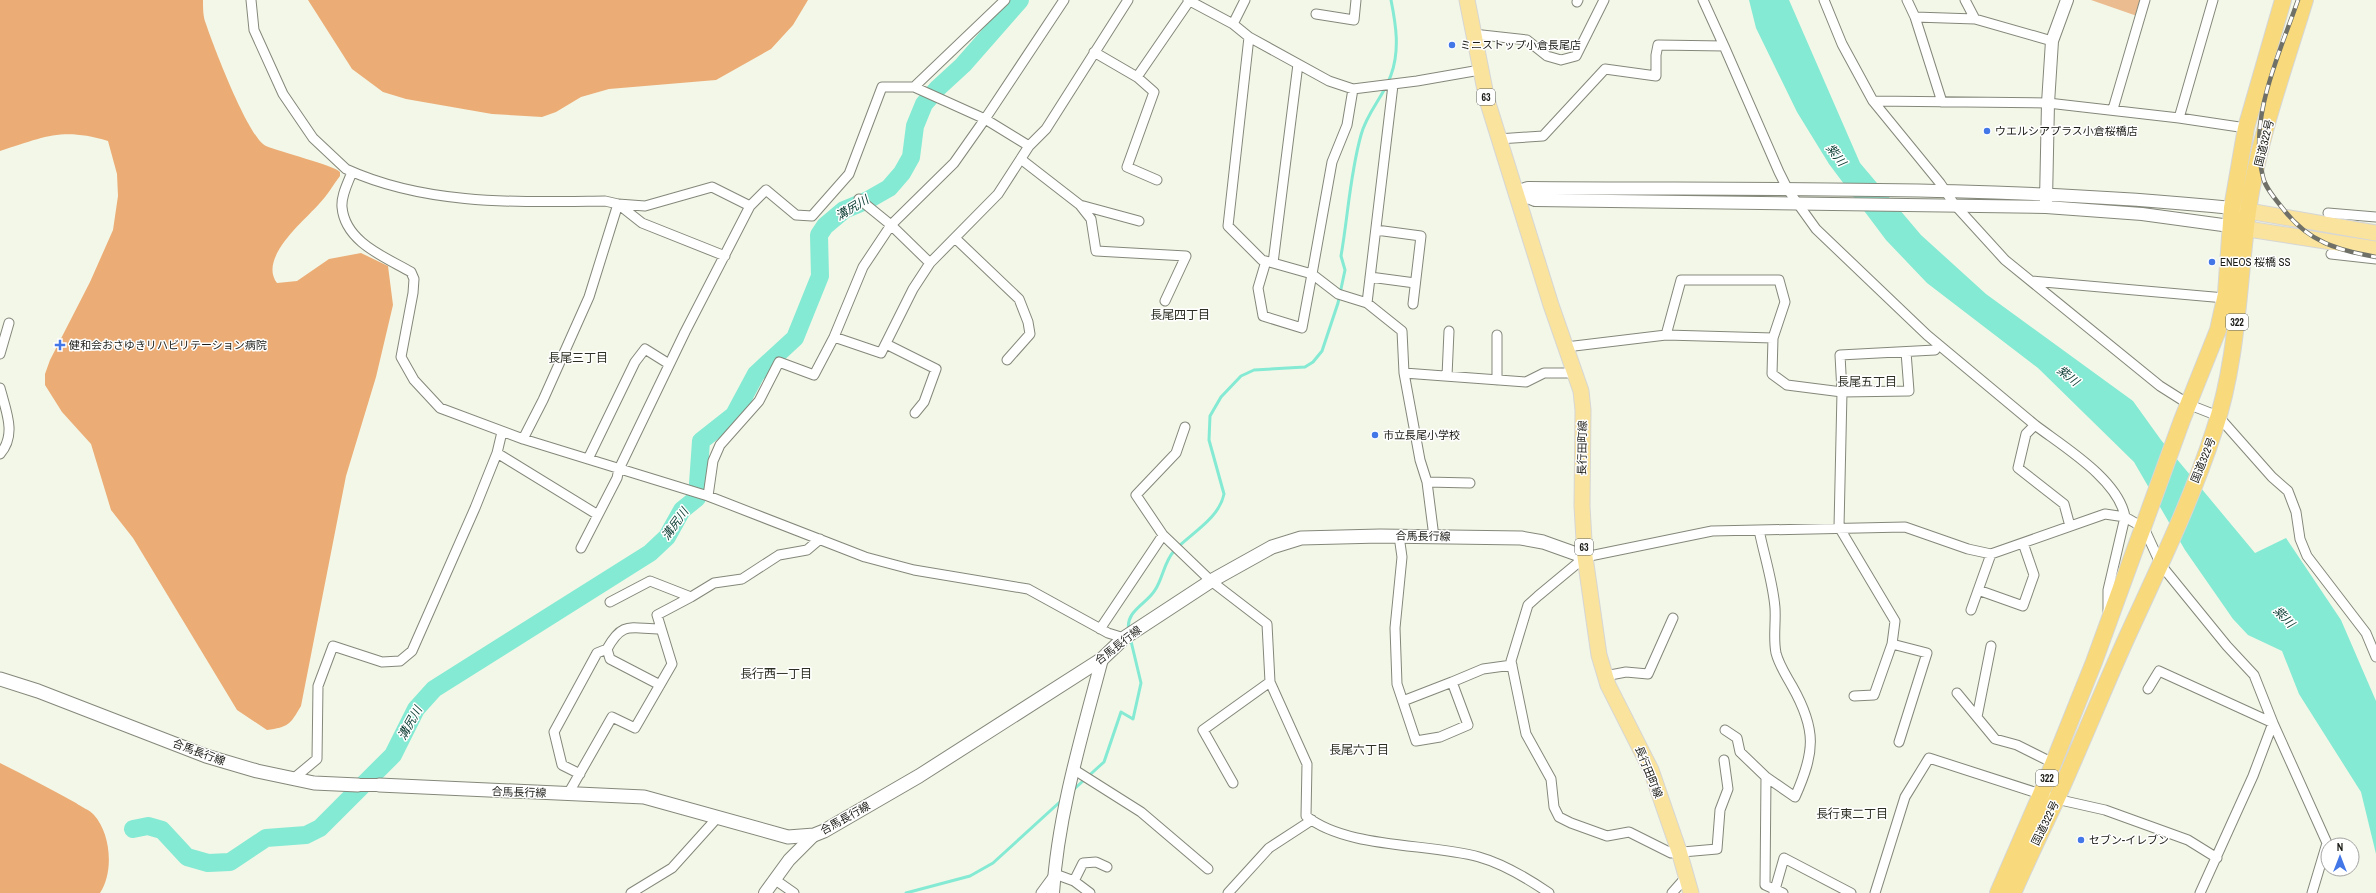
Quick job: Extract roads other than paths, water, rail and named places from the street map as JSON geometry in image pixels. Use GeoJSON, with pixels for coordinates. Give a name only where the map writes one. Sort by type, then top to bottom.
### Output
{"type":"FeatureCollection","features":[{"type":"Feature","properties":{"kind":"highway","name":"国道322号"},"geometry":{"type":"LineString","coordinates":[[1998,893],[2041,794],[2108,626],[2182,420],[2190,405],[2218,330],[2225,298],[2232,208],[2246,128],[2283,0]]}},
{"type":"Feature","properties":{"kind":"highway","name":"国道322号"},"geometry":{"type":"LineString","coordinates":[[2012,893],[2056,799],[2113,668],[2162,566],[2214,432],[2238,315],[2248,210],[2263,140],[2305,0]]}},
{"type":"Feature","properties":{"kind":"main road","name":"長行田町線"},"geometry":{"type":"LineString","coordinates":[[1467,0],[1480,70],[1498,139],[1566,347],[1576,372],[1583,410],[1582,506],[1585,557],[1599,655],[1605,676],[1651,770],[1692,893]]}},
{"type":"Feature","properties":{"kind":"main road"},"geometry":{"type":"LineString","coordinates":[[2232,208],[2376,233]]}},
{"type":"Feature","properties":{"kind":"main road"},"geometry":{"type":"LineString","coordinates":[[2230,226],[2376,249]]}},
{"type":"Feature","properties":{"kind":"main road","name":"合馬長行線"},"geometry":{"type":"LineString","coordinates":[[379,785],[644,797],[788,837],[814,835],[824,831],[919,776],[1102,659],[1124,638],[1211,581],[1272,547],[1301,538],[1399,536],[1521,538],[1585,557]]}},
{"type":"Feature","properties":{"kind":"main road","name":"合馬長行線"},"geometry":{"type":"LineString","coordinates":[[0,679],[38,691],[206,756],[293,779],[314,783],[358,785]]}},
{"type":"Feature","properties":{"kind":"street"},"geometry":{"type":"LineString","coordinates":[[251,0],[254,30],[283,94],[313,138],[346,169],[352,172],[370,179],[412,190],[463,199],[605,201],[618,204],[645,206],[712,187],[750,206]]}},
{"type":"Feature","properties":{"kind":"street"},"geometry":{"type":"LineString","coordinates":[[914,87],[1005,0]]}},
{"type":"Feature","properties":{"kind":"street"},"geometry":{"type":"LineString","coordinates":[[708,496],[713,461],[720,445],[759,402],[779,362],[814,375],[834,337],[863,267],[891,225],[954,162],[985,119],[1064,0]]}},
{"type":"Feature","properties":{"kind":"street"},"geometry":{"type":"LineString","coordinates":[[834,337],[881,353],[913,290],[930,263],[998,194],[1022,160],[1029,146],[1046,129],[1128,0]]}},
{"type":"Feature","properties":{"kind":"street"},"geometry":{"type":"LineString","coordinates":[[1137,77],[1189,0],[1233,24],[1249,37],[1329,81],[1353,89],[1480,70]]}},
{"type":"Feature","properties":{"kind":"street"},"geometry":{"type":"LineString","coordinates":[[1233,24],[1245,0]]}},
{"type":"Feature","properties":{"kind":"street"},"geometry":{"type":"LineString","coordinates":[[1316,14],[1354,20],[1356,0]]}},
{"type":"Feature","properties":{"kind":"street"},"geometry":{"type":"LineString","coordinates":[[1474,34],[1527,40],[1547,56],[1561,60],[1576,56],[1604,0]]}},
{"type":"Feature","properties":{"kind":"street"},"geometry":{"type":"LineString","coordinates":[[1703,0],[1788,190],[1802,204],[1816,229],[1927,335],[2035,425],[2100,475],[2123,505],[2125,517],[2108,590],[2108,626]]}},
{"type":"Feature","properties":{"kind":"street"},"geometry":{"type":"LineString","coordinates":[[1824,0],[1842,44],[1873,101],[1954,204],[2005,260],[2160,386],[2190,405],[2218,416],[2272,477],[2288,491],[2296,512],[2300,539],[2308,556],[2366,633],[2376,657]]}},
{"type":"Feature","properties":{"kind":"street"},"geometry":{"type":"LineString","coordinates":[[1907,0],[1915,17],[1942,102]]}},
{"type":"Feature","properties":{"kind":"street"},"geometry":{"type":"LineString","coordinates":[[1965,0],[1974,19]]}},
{"type":"Feature","properties":{"kind":"street"},"geometry":{"type":"LineString","coordinates":[[2046,201],[2048,102],[2052,41],[2067,0]]}},
{"type":"Feature","properties":{"kind":"street"},"geometry":{"type":"LineString","coordinates":[[2113,109],[2145,0]]}},
{"type":"Feature","properties":{"kind":"street"},"geometry":{"type":"LineString","coordinates":[[2179,118],[2213,0]]}},
{"type":"Feature","properties":{"kind":"street"},"geometry":{"type":"LineString","coordinates":[[1915,17],[1974,19],[2052,41]]}},
{"type":"Feature","properties":{"kind":"street"},"geometry":{"type":"LineString","coordinates":[[1249,37],[1228,226],[1262,260],[1312,274],[1338,294],[1367,303],[1402,331],[1404,373],[1420,460],[1427,482],[1434,537]]}},
{"type":"Feature","properties":{"kind":"street"},"geometry":{"type":"LineString","coordinates":[[1498,139],[1543,136],[1605,69],[1656,76],[1656,55],[1658,46],[1724,46]]}},
{"type":"Feature","properties":{"kind":"street"},"geometry":{"type":"LineString","coordinates":[[1094,52],[1137,77],[1154,92],[1127,167],[1157,180]]}},
{"type":"Feature","properties":{"kind":"street"},"geometry":{"type":"LineString","coordinates":[[1298,64],[1269,262],[1258,288],[1263,316],[1302,328],[1332,162],[1347,126],[1353,89]]}},
{"type":"Feature","properties":{"kind":"street"},"geometry":{"type":"LineString","coordinates":[[1367,303],[1393,84]]}},
{"type":"Feature","properties":{"kind":"street"},"geometry":{"type":"LineString","coordinates":[[581,548],[617,478],[619,469],[670,364],[750,206],[766,190],[796,215],[812,216],[849,174],[882,87],[914,87],[985,119],[1029,146]]}},
{"type":"Feature","properties":{"kind":"street"},"geometry":{"type":"LineString","coordinates":[[1873,101],[2048,102],[2113,109],[2246,128]]}},
{"type":"Feature","properties":{"kind":"street"},"geometry":{"type":"LineString","coordinates":[[1022,160],[1080,205],[1091,219],[1096,251],[1186,256],[1165,301]]}},
{"type":"Feature","properties":{"kind":"street"},"geometry":{"type":"LineString","coordinates":[[352,172],[344,194],[342,207],[349,229],[362,243],[411,272],[414,279],[401,357],[409,372],[440,408],[502,432],[708,496],[865,557],[914,570],[1028,589],[1100,629],[1124,638]]}},
{"type":"Feature","properties":{"kind":"street"},"geometry":{"type":"LineString","coordinates":[[1516,192],[1528,188],[1946,192],[2046,201],[2230,226]]}},
{"type":"Feature","properties":{"kind":"street"},"geometry":{"type":"LineString","coordinates":[[1516,192],[1535,200],[1802,204],[1954,204],[2146,199],[2232,208]]}},
{"type":"Feature","properties":{"kind":"street"},"geometry":{"type":"LineString","coordinates":[[859,199],[891,225],[930,263]]}},
{"type":"Feature","properties":{"kind":"street"},"geometry":{"type":"LineString","coordinates":[[618,204],[642,223],[725,256]]}},
{"type":"Feature","properties":{"kind":"street"},"geometry":{"type":"LineString","coordinates":[[522,438],[543,400],[589,297],[618,204]]}},
{"type":"Feature","properties":{"kind":"street"},"geometry":{"type":"LineString","coordinates":[[1080,205],[1139,221]]}},
{"type":"Feature","properties":{"kind":"street"},"geometry":{"type":"LineString","coordinates":[[2328,213],[2376,217]]}},
{"type":"Feature","properties":{"kind":"street"},"geometry":{"type":"LineString","coordinates":[[1376,230],[1421,236],[1413,304]]}},
{"type":"Feature","properties":{"kind":"street"},"geometry":{"type":"LineString","coordinates":[[955,238],[1019,299],[1028,322],[1030,334],[1007,360]]}},
{"type":"Feature","properties":{"kind":"street"},"geometry":{"type":"LineString","coordinates":[[2331,254],[2376,259]]}},
{"type":"Feature","properties":{"kind":"street"},"geometry":{"type":"LineString","coordinates":[[1370,277],[1415,284]]}},
{"type":"Feature","properties":{"kind":"street"},"geometry":{"type":"LineString","coordinates":[[1666,335],[1681,280],[1779,280],[1785,302],[1773,338],[1772,374],[1787,385],[1842,392],[1909,391],[1906,352]]}},
{"type":"Feature","properties":{"kind":"street"},"geometry":{"type":"LineString","coordinates":[[2030,281],[2225,298]]}},
{"type":"Feature","properties":{"kind":"street"},"geometry":{"type":"LineString","coordinates":[[0,354],[9,323]]}},
{"type":"Feature","properties":{"kind":"street"},"geometry":{"type":"LineString","coordinates":[[1447,376],[1448,331]]}},
{"type":"Feature","properties":{"kind":"street"},"geometry":{"type":"LineString","coordinates":[[1497,335],[1497,380]]}},
{"type":"Feature","properties":{"kind":"street"},"geometry":{"type":"LineString","coordinates":[[1566,347],[1666,335],[1773,338]]}},
{"type":"Feature","properties":{"kind":"street"},"geometry":{"type":"LineString","coordinates":[[886,344],[936,369],[924,402],[915,413]]}},
{"type":"Feature","properties":{"kind":"street"},"geometry":{"type":"LineString","coordinates":[[588,459],[635,362],[646,350],[670,364]]}},
{"type":"Feature","properties":{"kind":"street"},"geometry":{"type":"LineString","coordinates":[[1854,696],[1874,695],[1892,644],[1895,621],[1839,527],[1842,392],[1840,355],[1935,350]]}},
{"type":"Feature","properties":{"kind":"street"},"geometry":{"type":"LineString","coordinates":[[1404,373],[1526,382],[1544,373],[1576,372]]}},
{"type":"Feature","properties":{"kind":"street"},"geometry":{"type":"LineString","coordinates":[[0,388],[9,424],[9,443],[0,454]]}},
{"type":"Feature","properties":{"kind":"street"},"geometry":{"type":"LineString","coordinates":[[2035,425],[2026,434],[2018,468],[2064,504],[2070,526]]}},
{"type":"Feature","properties":{"kind":"street"},"geometry":{"type":"LineString","coordinates":[[1185,428],[1176,452],[1136,495],[1163,535],[1211,581],[1267,624],[1270,682],[1307,764],[1306,816],[1334,831],[1384,843],[1479,857],[1508,868],[1549,893]]}},
{"type":"Feature","properties":{"kind":"street"},"geometry":{"type":"LineString","coordinates":[[293,779],[317,759],[318,686],[333,646],[382,662],[400,661],[412,652],[497,452],[502,432]]}},
{"type":"Feature","properties":{"kind":"street"},"geometry":{"type":"LineString","coordinates":[[497,452],[598,515]]}},
{"type":"Feature","properties":{"kind":"street"},"geometry":{"type":"LineString","coordinates":[[1427,482],[1470,483]]}},
{"type":"Feature","properties":{"kind":"street"},"geometry":{"type":"LineString","coordinates":[[1724,760],[1728,789],[1720,810],[1717,849],[1679,851],[1671,853],[1629,832],[1607,836],[1571,823],[1560,817],[1554,807],[1551,779],[1526,734],[1511,661],[1528,605],[1585,557],[1712,531],[1839,527],[1904,527],[1924,532],[1968,549],[1991,554],[2105,514],[2125,517],[2144,528],[2162,566],[2227,646],[2254,675],[2273,723],[2327,843],[2312,893]]}},
{"type":"Feature","properties":{"kind":"street"},"geometry":{"type":"LineString","coordinates":[[1725,730],[1736,738],[1740,752],[1766,777],[1795,797],[1806,773],[1812,747],[1807,714],[1776,654],[1773,636],[1775,606],[1759,530]]}},
{"type":"Feature","properties":{"kind":"street"},"geometry":{"type":"LineString","coordinates":[[1100,629],[1163,535]]}},
{"type":"Feature","properties":{"kind":"street"},"geometry":{"type":"LineString","coordinates":[[1399,536],[1402,557],[1395,628],[1397,684],[1416,741],[1440,737],[1468,725],[1452,682]]}},
{"type":"Feature","properties":{"kind":"street"},"geometry":{"type":"LineString","coordinates":[[568,794],[612,718],[635,728],[672,664],[657,615],[714,583],[742,579],[779,555],[808,550],[820,539]]}},
{"type":"Feature","properties":{"kind":"street"},"geometry":{"type":"LineString","coordinates":[[1978,590],[2024,606],[2034,575],[2023,543]]}},
{"type":"Feature","properties":{"kind":"street"},"geometry":{"type":"LineString","coordinates":[[1971,610],[1991,554]]}},
{"type":"Feature","properties":{"kind":"street"},"geometry":{"type":"LineString","coordinates":[[610,602],[650,581],[691,597]]}},
{"type":"Feature","properties":{"kind":"street"},"geometry":{"type":"LineString","coordinates":[[1605,676],[1626,672],[1648,674],[1673,618]]}},
{"type":"Feature","properties":{"kind":"street"},"geometry":{"type":"LineString","coordinates":[[580,774],[562,765],[554,732],[597,653],[606,649],[615,634],[622,629],[661,629]]}},
{"type":"Feature","properties":{"kind":"street"},"geometry":{"type":"LineString","coordinates":[[1892,644],[1927,653],[1899,742]]}},
{"type":"Feature","properties":{"kind":"street"},"geometry":{"type":"LineString","coordinates":[[1977,717],[1991,646]]}},
{"type":"Feature","properties":{"kind":"street"},"geometry":{"type":"LineString","coordinates":[[606,649],[610,659],[660,685]]}},
{"type":"Feature","properties":{"kind":"street"},"geometry":{"type":"LineString","coordinates":[[1053,893],[1054,874],[1073,769],[1102,659]]}},
{"type":"Feature","properties":{"kind":"street"},"geometry":{"type":"LineString","coordinates":[[1403,701],[1483,669],[1512,665]]}},
{"type":"Feature","properties":{"kind":"street"},"geometry":{"type":"LineString","coordinates":[[2148,689],[2159,671],[2273,723]]}},
{"type":"Feature","properties":{"kind":"street"},"geometry":{"type":"LineString","coordinates":[[1233,784],[1203,730],[1270,682]]}},
{"type":"Feature","properties":{"kind":"street"},"geometry":{"type":"LineString","coordinates":[[1957,693],[1995,739],[2017,745],[2053,763]]}},
{"type":"Feature","properties":{"kind":"street"},"geometry":{"type":"LineString","coordinates":[[2200,893],[2254,776],[2273,723]]}},
{"type":"Feature","properties":{"kind":"street"},"geometry":{"type":"LineString","coordinates":[[1875,893],[1905,797],[1929,758],[2056,799],[2105,810],[2188,840],[2217,858]]}},
{"type":"Feature","properties":{"kind":"street"},"geometry":{"type":"LineString","coordinates":[[1073,769],[1141,812],[1208,869]]}},
{"type":"Feature","properties":{"kind":"street"},"geometry":{"type":"LineString","coordinates":[[1766,777],[1765,885],[1778,892],[1784,858],[1851,893]]}},
{"type":"Feature","properties":{"kind":"street","name":"合馬長行線"},"geometry":{"type":"LineString","coordinates":[[358,785],[379,785]]}},
{"type":"Feature","properties":{"kind":"street"},"geometry":{"type":"LineString","coordinates":[[631,893],[672,868],[717,818]]}},
{"type":"Feature","properties":{"kind":"street"},"geometry":{"type":"LineString","coordinates":[[1228,893],[1269,848],[1312,820]]}},
{"type":"Feature","properties":{"kind":"street"},"geometry":{"type":"LineString","coordinates":[[765,893],[789,860],[814,835]]}},
{"type":"Feature","properties":{"kind":"street"},"geometry":{"type":"LineString","coordinates":[[1074,881],[1083,863],[1096,862],[1107,867]]}},
{"type":"Feature","properties":{"kind":"street"},"geometry":{"type":"LineString","coordinates":[[1054,874],[1074,881],[1090,893]]}},
{"type":"Feature","properties":{"kind":"street"},"geometry":{"type":"LineString","coordinates":[[1042,893],[1054,874]]}},
{"type":"Feature","properties":{"kind":"street"},"geometry":{"type":"LineString","coordinates":[[1672,893],[1687,876]]}},
{"type":"Feature","properties":{"kind":"street"},"geometry":{"type":"LineString","coordinates":[[774,879],[794,893]]}},
{"type":"Feature","properties":{"kind":"water","name":"紫川"},"geometry":{"type":"Polygon","coordinates":[[[1749,0],[1789,0],[1860,163],[1921,235],[1986,294],[2133,401],[2161,440],[2255,553],[2286,538],[2341,620],[2376,701],[2376,854],[2361,792],[2299,694],[2282,651],[2248,635],[2233,619],[2185,550],[2134,462],[2038,368],[1927,283],[1886,240],[1829,164],[1797,112],[1756,28],[1749,0]]]}},
{"type":"Feature","properties":{"kind":"waterway","name":"溝尻川"},"geometry":{"type":"LineString","coordinates":[[133,829],[148,826],[162,830],[187,857],[208,863],[230,862],[266,838],[306,835],[320,828],[393,755],[416,709],[434,689],[650,553],[667,537],[682,510],[697,498],[701,441],[734,415],[756,374],[795,338],[820,276],[819,235],[825,226],[844,210],[868,200],[889,188],[902,173],[911,157],[915,126],[924,104],[938,88],[963,65],[1020,0]]}},
{"type":"Feature","properties":{"kind":"waterway"},"geometry":{"type":"LineString","coordinates":[[1129,632],[1128,625],[1133,613],[1155,590],[1171,555],[1210,519],[1221,503],[1224,494],[1209,440],[1210,416],[1221,397],[1241,376],[1254,370],[1305,367],[1313,362],[1322,351],[1338,303],[1345,270],[1341,256],[1357,150],[1367,119],[1388,83],[1396,56],[1396,38],[1391,0]]}},
{"type":"Feature","properties":{"kind":"waterway"},"geometry":{"type":"LineString","coordinates":[[1072,791],[1104,762],[1121,712],[1133,719],[1141,683],[1130,637]]}},
{"type":"Feature","properties":{"kind":"waterway"},"geometry":{"type":"LineString","coordinates":[[906,893],[970,876],[993,863],[1062,800]]}},
{"type":"Feature","properties":{"kind":"railway"},"geometry":{"type":"LineString","coordinates":[[2298,0],[2275,65],[2262,110],[2259,132],[2259,155],[2264,181],[2284,210],[2303,230],[2325,243],[2349,251],[2376,257]]}},
{"type":"Feature","properties":{"kind":"place","name":"ミニストップ小倉長尾店"},"geometry":{"type":"Point","coordinates":[1452,45]}},
{"type":"Feature","properties":{"kind":"place","name":"ウエルシアプラス小倉桜橋店"},"geometry":{"type":"Point","coordinates":[1987,131]}},
{"type":"Feature","properties":{"kind":"place","name":"ENEOS 桜橋 SS"},"geometry":{"type":"Point","coordinates":[2212,262]}},
{"type":"Feature","properties":{"kind":"place","name":"健和会おさゆきリハビリテーション病院"},"geometry":{"type":"Point","coordinates":[60,345]}},
{"type":"Feature","properties":{"kind":"place","name":"市立長尾小学校"},"geometry":{"type":"Point","coordinates":[1375,435]}},
{"type":"Feature","properties":{"kind":"place","name":"セブン-イレブン"},"geometry":{"type":"Point","coordinates":[2081,840]}},
{"type":"Feature","properties":{"kind":"district","name":"長尾四丁目"},"geometry":{"type":"Point","coordinates":[1180,315]}},
{"type":"Feature","properties":{"kind":"district","name":"長尾三丁目"},"geometry":{"type":"Point","coordinates":[578,358]}},
{"type":"Feature","properties":{"kind":"district","name":"長尾五丁目"},"geometry":{"type":"Point","coordinates":[1867,382]}},
{"type":"Feature","properties":{"kind":"district","name":"長行西一丁目"},"geometry":{"type":"Point","coordinates":[776,674]}},
{"type":"Feature","properties":{"kind":"district","name":"長尾六丁目"},"geometry":{"type":"Point","coordinates":[1359,750]}},
{"type":"Feature","properties":{"kind":"district","name":"長行東二丁目"},"geometry":{"type":"Point","coordinates":[1852,814]}}]}
